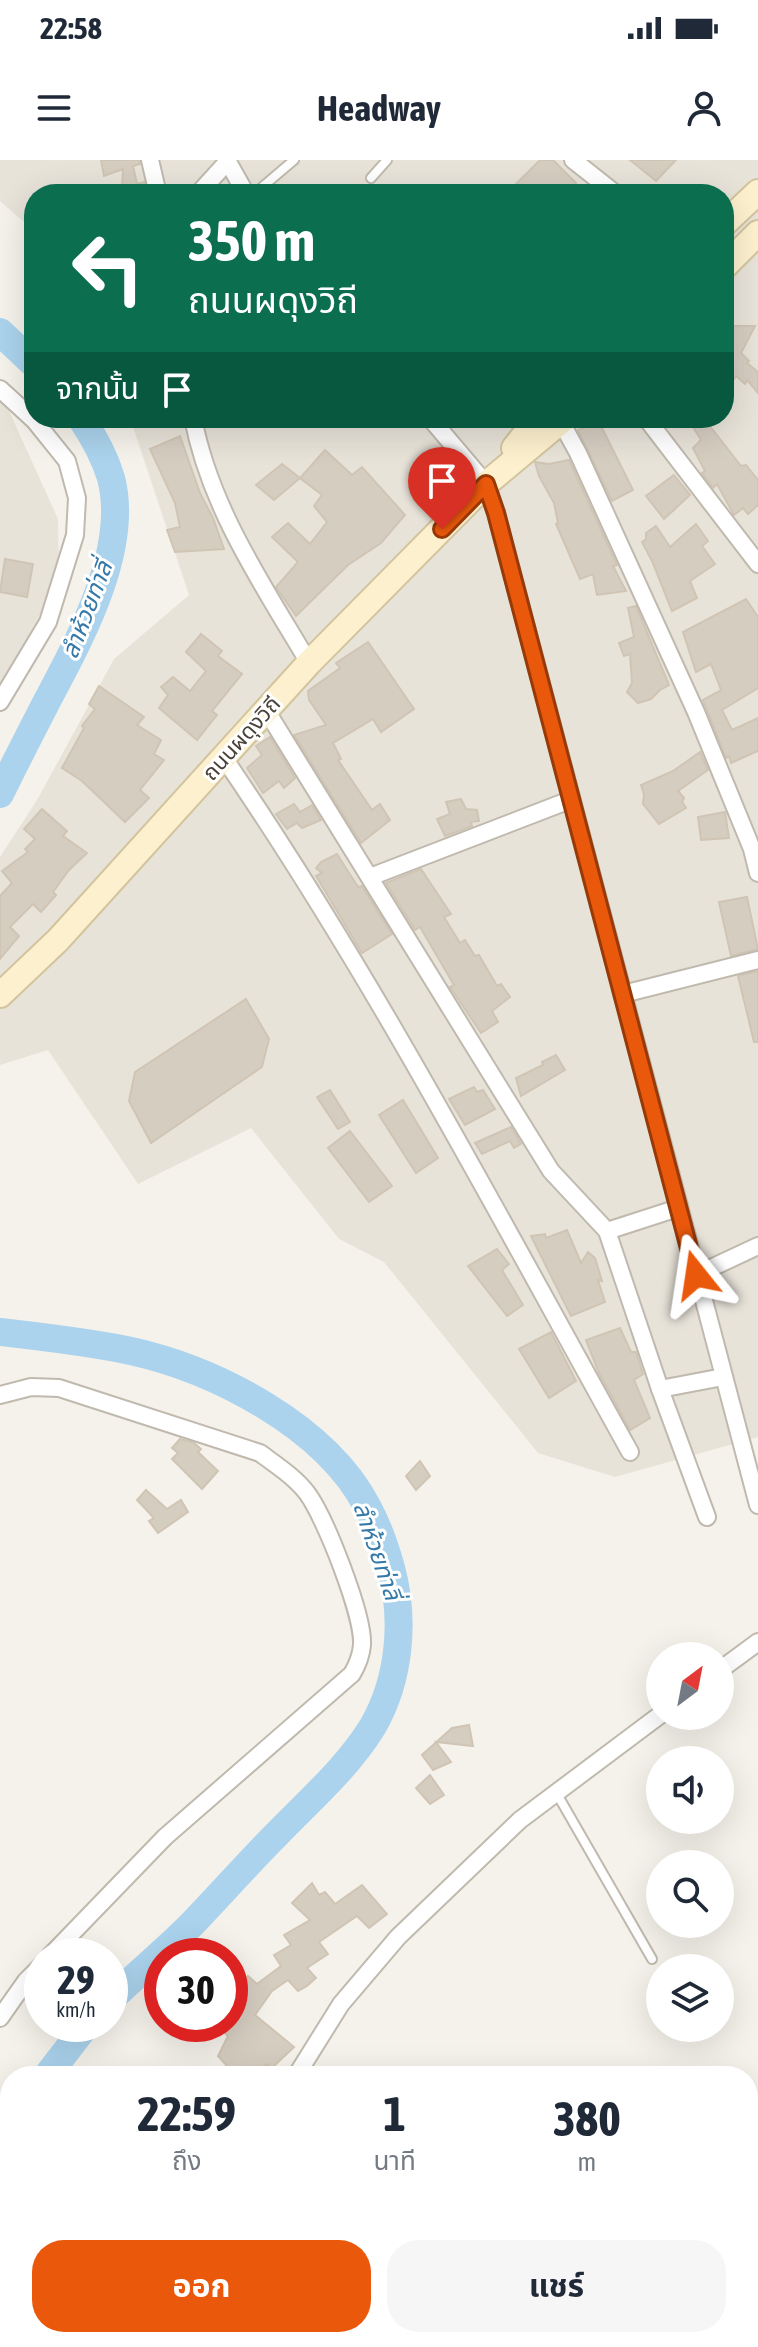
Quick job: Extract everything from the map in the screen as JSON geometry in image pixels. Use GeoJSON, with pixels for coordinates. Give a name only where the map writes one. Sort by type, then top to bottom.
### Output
{"type":"FeatureCollection","features":[{"type":"Feature","properties":{"kind":"main road"},"geometry":{"type":"LineString","coordinates":[[734,215],[758,192]]}},
{"type":"Feature","properties":{"kind":"main road"},"geometry":{"type":"LineString","coordinates":[[734,257],[758,233]]}},
{"type":"Feature","properties":{"kind":"main road","name":"ถนนผดุงวิถี"},"geometry":{"type":"LineString","coordinates":[[0,995],[58,940],[309,663],[545,428]]}},
{"type":"Feature","properties":{"kind":"street"},"geometry":{"type":"LineString","coordinates":[[150,160],[156,184]]}},
{"type":"Feature","properties":{"kind":"street"},"geometry":{"type":"LineString","coordinates":[[573,160],[603,184]]}},
{"type":"Feature","properties":{"kind":"street"},"geometry":{"type":"LineString","coordinates":[[207,184],[228,161],[241,184]]}},
{"type":"Feature","properties":{"kind":"street"},"geometry":{"type":"LineString","coordinates":[[0,389],[24,411]]}},
{"type":"Feature","properties":{"kind":"street"},"geometry":{"type":"LineString","coordinates":[[0,702],[48,622],[75,535],[77,498],[67,461],[40,428]]}},
{"type":"Feature","properties":{"kind":"street"},"geometry":{"type":"LineString","coordinates":[[195,428],[228,525],[309,663]]}},
{"type":"Feature","properties":{"kind":"street"},"geometry":{"type":"LineString","coordinates":[[438,428],[486,484],[496,513],[758,1505]]}},
{"type":"Feature","properties":{"kind":"street"},"geometry":{"type":"LineString","coordinates":[[561,428],[578,453],[696,712],[752,849],[758,873]]}},
{"type":"Feature","properties":{"kind":"street"},"geometry":{"type":"LineString","coordinates":[[654,428],[758,564]]}},
{"type":"Feature","properties":{"kind":"street"},"geometry":{"type":"LineString","coordinates":[[266,710],[551,1171],[607,1231],[707,1517]]}},
{"type":"Feature","properties":{"kind":"street"},"geometry":{"type":"LineString","coordinates":[[224,758],[360,973],[506,1225],[630,1452]]}},
{"type":"Feature","properties":{"kind":"street"},"geometry":{"type":"LineString","coordinates":[[370,877],[570,800]]}},
{"type":"Feature","properties":{"kind":"street"},"geometry":{"type":"LineString","coordinates":[[623,994],[758,960]]}},
{"type":"Feature","properties":{"kind":"street"},"geometry":{"type":"LineString","coordinates":[[607,1231],[678,1208]]}},
{"type":"Feature","properties":{"kind":"street"},"geometry":{"type":"LineString","coordinates":[[696,1275],[758,1246]]}},
{"type":"Feature","properties":{"kind":"street"},"geometry":{"type":"LineString","coordinates":[[660,1389],[723,1377]]}},
{"type":"Feature","properties":{"kind":"street"},"geometry":{"type":"LineString","coordinates":[[0,1395],[31,1387],[59,1388],[260,1453],[286,1472],[319,1511],[360,1616],[360,1660],[352,1674],[165,1837],[67,1938]]}},
{"type":"Feature","properties":{"kind":"street"},"geometry":{"type":"LineString","coordinates":[[734,1660],[758,1642]]}},
{"type":"Feature","properties":{"kind":"street"},"geometry":{"type":"LineString","coordinates":[[302,2066],[341,2004],[398,1937],[520,1820],[646,1726]]}},
{"type":"Feature","properties":{"kind":"street"},"geometry":{"type":"LineString","coordinates":[[0,2018],[24,1984]]}},
{"type":"Feature","properties":{"kind":"lane"},"geometry":{"type":"LineString","coordinates":[[266,184],[294,160]]}},
{"type":"Feature","properties":{"kind":"lane"},"geometry":{"type":"LineString","coordinates":[[371,178],[384,161]]}},
{"type":"Feature","properties":{"kind":"lane"},"geometry":{"type":"LineString","coordinates":[[556,1793],[649,1954]]}},
{"type":"Feature","properties":{"kind":"shaded area"},"geometry":{"type":"Polygon","coordinates":[[[0,160],[758,160],[758,1437],[615,1477],[538,1453],[384,1262],[339,1239],[251,1128],[138,1184],[48,1050],[0,1065],[0,857],[37,800],[114,659],[189,595],[133,428],[734,428],[734,184],[24,184],[24,222],[0,201],[0,160]]]}},
{"type":"Feature","properties":{"kind":"shaded area"},"geometry":{"type":"Polygon","coordinates":[[[0,391],[58,519],[59,579],[0,688],[0,391]]]}},
{"type":"Feature","properties":{"kind":"building"},"geometry":{"type":"Polygon","coordinates":[[[101,160],[139,160],[140,164],[133,166],[137,184],[122,184],[123,169],[104,176],[101,160]]]}},
{"type":"Feature","properties":{"kind":"building"},"geometry":{"type":"Polygon","coordinates":[[[540,160],[553,160],[576,183],[575,184],[516,184],[540,160]]]}},
{"type":"Feature","properties":{"kind":"building"},"geometry":{"type":"Polygon","coordinates":[[[630,160],[676,160],[656,181],[630,160]]]}},
{"type":"Feature","properties":{"kind":"building"},"geometry":{"type":"Polygon","coordinates":[[[734,326],[755,326],[741,353],[758,372],[758,393],[747,380],[745,384],[736,376],[734,379],[734,326]]]}},
{"type":"Feature","properties":{"kind":"building"},"geometry":{"type":"Polygon","coordinates":[[[602,428],[633,490],[612,501],[578,430],[602,428]]]}},
{"type":"Feature","properties":{"kind":"building"},"geometry":{"type":"Polygon","coordinates":[[[694,428],[711,428],[741,466],[746,465],[758,480],[758,505],[748,514],[743,508],[734,515],[717,484],[713,488],[702,473],[705,471],[693,448],[701,440],[694,428]]]}},
{"type":"Feature","properties":{"kind":"building"},"geometry":{"type":"Polygon","coordinates":[[[180,436],[224,549],[175,552],[167,530],[180,527],[175,503],[150,449],[180,436]]]}},
{"type":"Feature","properties":{"kind":"building"},"geometry":{"type":"Polygon","coordinates":[[[325,450],[352,475],[362,467],[405,515],[381,543],[348,565],[296,616],[276,587],[298,562],[272,537],[288,523],[310,544],[327,522],[314,506],[322,495],[300,478],[325,450]]]}},
{"type":"Feature","properties":{"kind":"building"},"geometry":{"type":"Polygon","coordinates":[[[569,460],[626,591],[597,595],[593,574],[580,579],[556,524],[554,503],[535,462],[549,464],[569,460]]]}},
{"type":"Feature","properties":{"kind":"building"},"geometry":{"type":"Polygon","coordinates":[[[282,464],[300,478],[274,500],[256,485],[282,464]]]}},
{"type":"Feature","properties":{"kind":"building"},"geometry":{"type":"Polygon","coordinates":[[[674,475],[690,495],[664,519],[646,496],[674,475]]]}},
{"type":"Feature","properties":{"kind":"building"},"geometry":{"type":"Polygon","coordinates":[[[696,524],[708,541],[702,546],[715,564],[690,581],[697,598],[672,611],[642,542],[646,539],[646,533],[656,526],[670,547],[696,524]]]}},
{"type":"Feature","properties":{"kind":"building"},"geometry":{"type":"Polygon","coordinates":[[[5,559],[33,564],[27,597],[0,592],[5,559]]]}},
{"type":"Feature","properties":{"kind":"building"},"geometry":{"type":"Polygon","coordinates":[[[746,599],[758,617],[758,688],[722,710],[732,730],[758,718],[758,751],[731,763],[729,756],[726,758],[703,700],[721,690],[711,664],[696,672],[683,632],[746,599]]]}},
{"type":"Feature","properties":{"kind":"building"},"geometry":{"type":"Polygon","coordinates":[[[636,606],[669,685],[651,699],[638,703],[627,692],[632,683],[630,654],[624,656],[619,643],[634,637],[628,608],[636,606]]]}},
{"type":"Feature","properties":{"kind":"building"},"geometry":{"type":"Polygon","coordinates":[[[201,634],[222,651],[218,656],[242,674],[212,711],[217,715],[197,740],[159,708],[168,695],[161,687],[173,677],[190,691],[206,671],[186,652],[201,634]]]}},
{"type":"Feature","properties":{"kind":"building"},"geometry":{"type":"Polygon","coordinates":[[[368,642],[414,709],[381,732],[373,719],[333,743],[341,759],[338,760],[372,810],[380,804],[390,820],[361,843],[294,735],[326,725],[309,700],[308,691],[340,668],[336,663],[368,642]]]}},
{"type":"Feature","properties":{"kind":"building"},"geometry":{"type":"Polygon","coordinates":[[[99,686],[144,717],[137,725],[161,740],[154,754],[164,760],[140,790],[149,798],[125,822],[82,781],[62,768],[84,728],[82,726],[95,709],[89,704],[99,686]]]}},
{"type":"Feature","properties":{"kind":"building"},"geometry":{"type":"Polygon","coordinates":[[[270,737],[295,778],[284,788],[279,781],[263,793],[247,768],[262,755],[256,746],[270,737]]]}},
{"type":"Feature","properties":{"kind":"building"},"geometry":{"type":"Polygon","coordinates":[[[700,752],[708,770],[678,791],[684,798],[682,802],[686,808],[659,824],[643,804],[641,785],[673,771],[700,752]]]}},
{"type":"Feature","properties":{"kind":"building"},"geometry":{"type":"Polygon","coordinates":[[[461,799],[466,809],[477,810],[479,821],[445,836],[437,819],[450,814],[446,802],[461,799]]]}},
{"type":"Feature","properties":{"kind":"building"},"geometry":{"type":"Polygon","coordinates":[[[294,804],[300,812],[312,805],[321,820],[302,828],[297,823],[287,829],[276,814],[294,804]]]}},
{"type":"Feature","properties":{"kind":"building"},"geometry":{"type":"Polygon","coordinates":[[[42,809],[67,831],[63,836],[87,853],[69,870],[53,892],[56,895],[41,912],[33,904],[10,927],[19,936],[0,959],[0,896],[12,883],[2,871],[28,852],[25,849],[35,839],[24,829],[42,809]]]}},
{"type":"Feature","properties":{"kind":"building"},"geometry":{"type":"Polygon","coordinates":[[[725,812],[729,838],[701,840],[698,817],[725,812]]]}},
{"type":"Feature","properties":{"kind":"building"},"geometry":{"type":"Polygon","coordinates":[[[337,854],[358,887],[362,886],[392,934],[362,953],[316,876],[322,873],[316,868],[321,862],[337,854]]]}},
{"type":"Feature","properties":{"kind":"building"},"geometry":{"type":"Polygon","coordinates":[[[421,869],[451,914],[444,917],[460,943],[465,940],[475,956],[479,955],[497,986],[501,984],[510,997],[492,1011],[498,1022],[481,1033],[450,987],[454,985],[420,927],[415,930],[386,883],[421,869]]]}},
{"type":"Feature","properties":{"kind":"building"},"geometry":{"type":"Polygon","coordinates":[[[747,897],[758,949],[731,956],[719,902],[747,897]]]}},
{"type":"Feature","properties":{"kind":"building"},"geometry":{"type":"Polygon","coordinates":[[[758,971],[758,1042],[754,1042],[738,976],[758,971]]]}},
{"type":"Feature","properties":{"kind":"building"},"geometry":{"type":"Polygon","coordinates":[[[246,999],[269,1039],[262,1067],[151,1143],[129,1101],[135,1072],[246,999]]]}},
{"type":"Feature","properties":{"kind":"building"},"geometry":{"type":"Polygon","coordinates":[[[556,1055],[565,1070],[521,1096],[516,1078],[556,1055]]]}},
{"type":"Feature","properties":{"kind":"building"},"geometry":{"type":"Polygon","coordinates":[[[474,1087],[477,1092],[483,1090],[495,1109],[465,1125],[449,1099],[474,1087]]]}},
{"type":"Feature","properties":{"kind":"building"},"geometry":{"type":"Polygon","coordinates":[[[330,1090],[350,1122],[338,1129],[317,1097],[330,1090]]]}},
{"type":"Feature","properties":{"kind":"building"},"geometry":{"type":"Polygon","coordinates":[[[403,1100],[438,1158],[416,1173],[379,1115],[403,1100]]]}},
{"type":"Feature","properties":{"kind":"building"},"geometry":{"type":"Polygon","coordinates":[[[511,1127],[521,1144],[514,1148],[510,1141],[482,1154],[475,1143],[511,1127]]]}},
{"type":"Feature","properties":{"kind":"building"},"geometry":{"type":"Polygon","coordinates":[[[350,1131],[392,1186],[369,1202],[328,1148],[350,1131]]]}},
{"type":"Feature","properties":{"kind":"building"},"geometry":{"type":"Polygon","coordinates":[[[567,1230],[581,1263],[588,1252],[595,1258],[605,1302],[571,1316],[531,1236],[545,1234],[546,1238],[567,1230]]]}},
{"type":"Feature","properties":{"kind":"building"},"geometry":{"type":"Polygon","coordinates":[[[497,1249],[509,1264],[502,1270],[523,1305],[507,1316],[468,1266],[497,1249]]]}},
{"type":"Feature","properties":{"kind":"building"},"geometry":{"type":"Polygon","coordinates":[[[620,1328],[631,1352],[636,1352],[643,1374],[634,1380],[650,1418],[630,1430],[599,1373],[586,1340],[620,1328]]]}},
{"type":"Feature","properties":{"kind":"building"},"geometry":{"type":"Polygon","coordinates":[[[551,1332],[576,1381],[549,1398],[519,1349],[551,1332]]]}},
{"type":"Feature","properties":{"kind":"building"},"geometry":{"type":"Polygon","coordinates":[[[180,1439],[194,1443],[201,1449],[198,1452],[218,1471],[202,1489],[172,1459],[178,1453],[172,1448],[180,1439]]]}},
{"type":"Feature","properties":{"kind":"building"},"geometry":{"type":"Polygon","coordinates":[[[420,1461],[430,1476],[416,1490],[406,1476],[420,1461]]]}},
{"type":"Feature","properties":{"kind":"building"},"geometry":{"type":"Polygon","coordinates":[[[146,1490],[167,1509],[181,1500],[188,1512],[158,1533],[149,1521],[154,1518],[137,1500],[146,1490]]]}},
{"type":"Feature","properties":{"kind":"building"},"geometry":{"type":"Polygon","coordinates":[[[469,1725],[473,1746],[436,1742],[452,1728],[469,1725]]]}},
{"type":"Feature","properties":{"kind":"building"},"geometry":{"type":"Polygon","coordinates":[[[436,1742],[451,1762],[433,1770],[422,1755],[436,1742]]]}},
{"type":"Feature","properties":{"kind":"building"},"geometry":{"type":"Polygon","coordinates":[[[430,1775],[444,1795],[430,1804],[416,1788],[430,1775]]]}},
{"type":"Feature","properties":{"kind":"building"},"geometry":{"type":"Polygon","coordinates":[[[312,1883],[319,1895],[325,1892],[335,1904],[362,1885],[387,1914],[369,1928],[357,1916],[319,1942],[328,1954],[307,1968],[316,1978],[307,1986],[298,1991],[288,1980],[272,1991],[255,2015],[294,2047],[274,2066],[227,2066],[218,2056],[225,2042],[248,2042],[248,1976],[257,1984],[281,1966],[274,1955],[291,1945],[284,1935],[310,1920],[292,1903],[312,1883]]]}},
{"type":"Feature","properties":{"kind":"waterway","name":"ลำห้วยท่าลี่"},"geometry":{"type":"LineString","coordinates":[[0,332],[24,355]]}},
{"type":"Feature","properties":{"kind":"waterway","name":"ลำห้วยท่าลี่"},"geometry":{"type":"LineString","coordinates":[[0,794],[73,651],[108,564],[114,535],[115,506],[111,478],[87,428]]}},
{"type":"Feature","properties":{"kind":"waterway","name":"ลำห้วยท่าลี่"},"geometry":{"type":"LineString","coordinates":[[0,1332],[99,1345],[164,1360],[232,1387],[265,1406],[296,1427],[348,1477],[378,1529],[395,1588],[399,1628],[394,1669],[382,1708],[363,1741],[328,1783],[190,1926],[128,1983]]}},
{"type":"Feature","properties":{"kind":"waterway","name":"ลำห้วยท่าลี่"},"geometry":{"type":"LineString","coordinates":[[55,2066],[73,2042]]}},
{"type":"Feature","properties":{"kind":"route"},"geometry":{"type":"LineString","coordinates":[[442,529],[486,484],[696,1275]]}}]}
